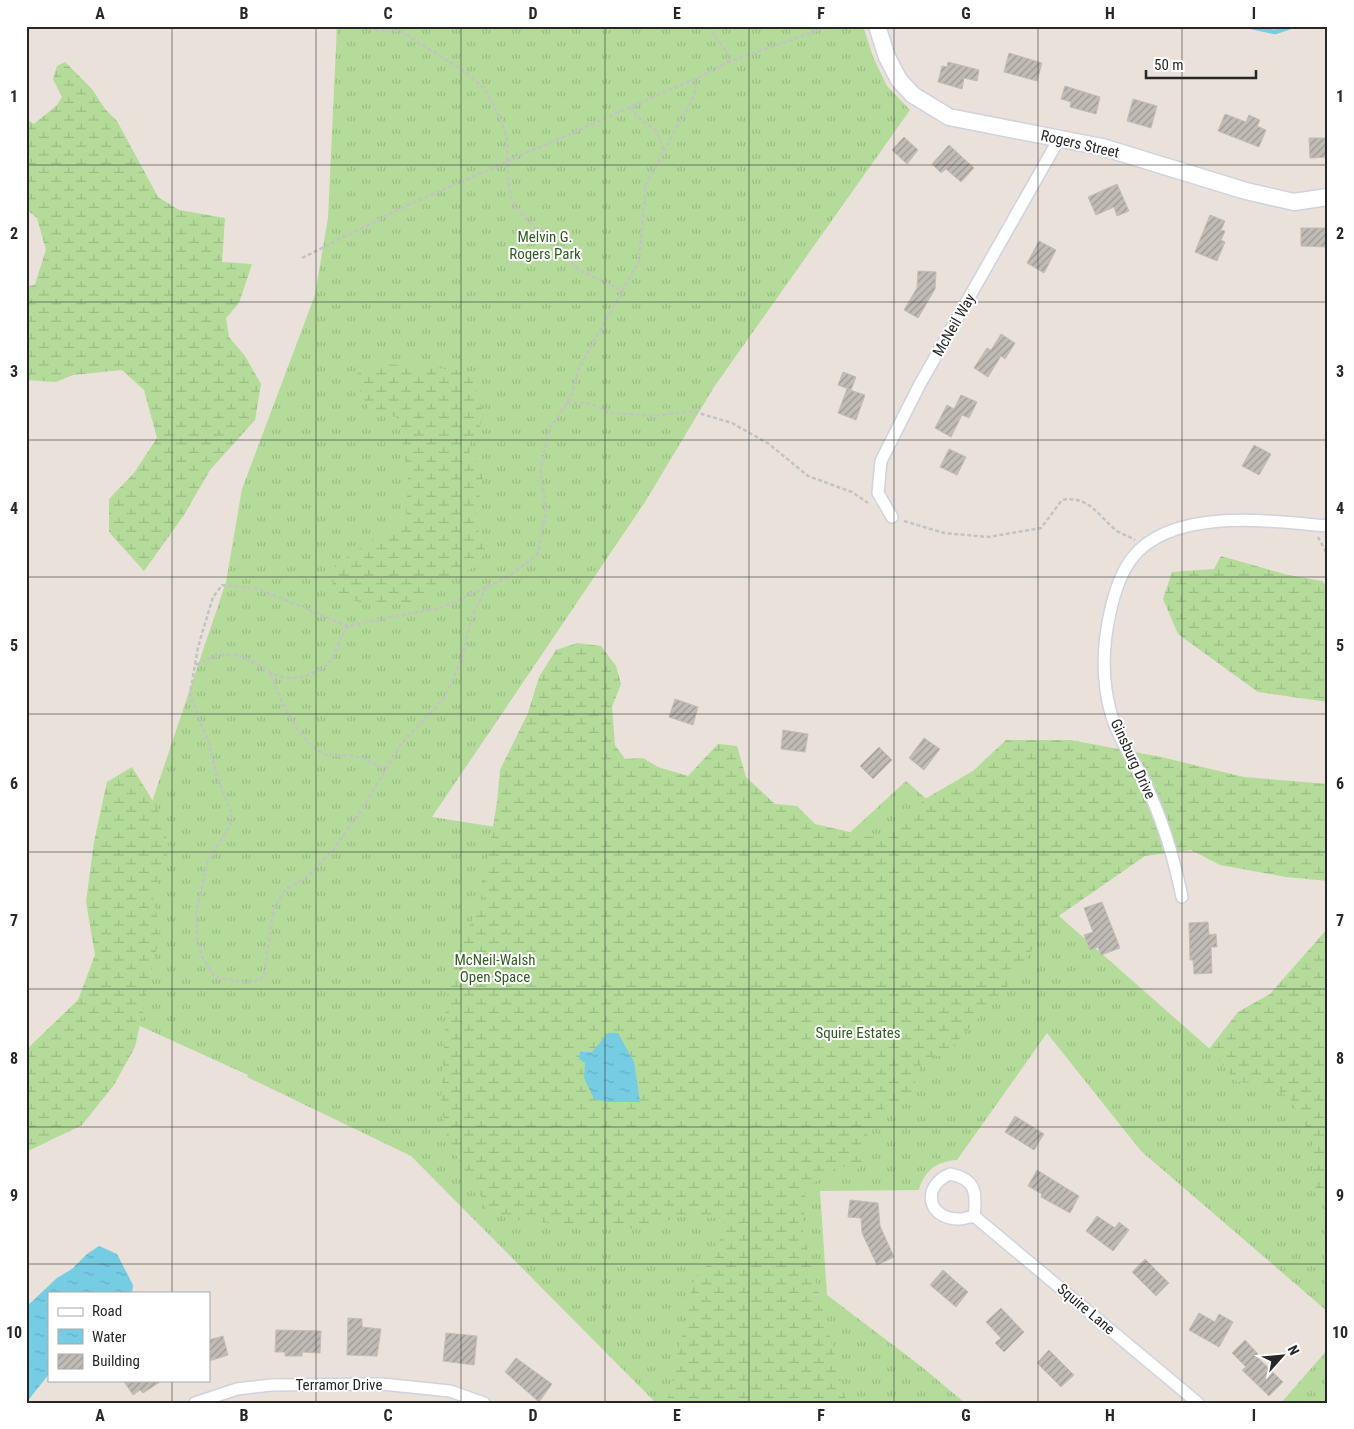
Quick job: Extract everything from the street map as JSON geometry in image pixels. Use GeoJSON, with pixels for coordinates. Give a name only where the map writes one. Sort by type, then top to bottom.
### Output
{"type":"FeatureCollection","features":[{"type":"Feature","properties":{"kind":"street","name":"Rogers Street"},"geometry":{"type":"LineString","coordinates":[[877,26],[887,57],[898,80],[913,95],[950,117],[1102,147],[1246,191],[1294,202],[1328,197]]}},
{"type":"Feature","properties":{"kind":"street","name":"McNeil Way"},"geometry":{"type":"LineString","coordinates":[[892,517],[878,493],[881,461],[920,384],[1059,139]]}},
{"type":"Feature","properties":{"kind":"street","name":"Ginsburg Drive"},"geometry":{"type":"LineString","coordinates":[[1182,897],[1164,826],[1118,733],[1110,710],[1105,676],[1105,638],[1111,606],[1122,575],[1132,557],[1144,546],[1188,525],[1233,521],[1328,526]]}},
{"type":"Feature","properties":{"kind":"street"},"geometry":{"type":"LineString","coordinates":[[950,1174],[961,1176],[969,1182],[974,1190],[974,1216],[959,1219],[940,1214],[930,1197],[933,1186],[941,1178],[950,1174]]}},
{"type":"Feature","properties":{"kind":"street","name":"Squire Lane"},"geometry":{"type":"LineString","coordinates":[[974,1216],[1198,1403]]}},
{"type":"Feature","properties":{"kind":"street","name":"Terramor Drive"},"geometry":{"type":"LineString","coordinates":[[195,1403],[238,1388],[271,1385],[345,1384],[382,1384],[450,1391],[484,1403]]}},
{"type":"Feature","properties":{"kind":"path"},"geometry":{"type":"LineString","coordinates":[[369,26],[378,31],[400,31],[464,71],[484,88],[500,118],[507,138],[506,162],[511,198],[525,218],[579,270],[623,290]]}},
{"type":"Feature","properties":{"kind":"path"},"geometry":{"type":"LineString","coordinates":[[708,26],[729,56],[728,62]]}},
{"type":"Feature","properties":{"kind":"path"},"geometry":{"type":"LineString","coordinates":[[302,258],[404,207],[692,80],[728,62],[830,26]]}},
{"type":"Feature","properties":{"kind":"path"},"geometry":{"type":"LineString","coordinates":[[486,587],[472,618],[461,661],[444,698],[402,743],[359,814],[332,850],[308,876],[286,889],[274,908],[264,975],[261,980],[247,983],[215,977],[201,955],[197,938],[196,914],[207,863],[230,826],[232,814],[217,777],[209,744],[190,694],[191,678],[196,665],[198,647],[213,598],[222,585],[258,589],[347,626],[442,607],[486,587],[508,577],[538,554],[546,509],[540,472],[549,429],[567,403],[579,368],[639,260],[646,184],[696,92],[696,85],[692,80]]}},
{"type":"Feature","properties":{"kind":"path"},"geometry":{"type":"LineString","coordinates":[[632,106],[634,114],[644,124],[653,128],[665,151]]}},
{"type":"Feature","properties":{"kind":"path"},"geometry":{"type":"LineString","coordinates":[[567,403],[588,403],[611,413],[653,416],[692,411],[732,423],[769,444],[808,476],[852,492],[892,517],[944,533],[988,537],[1041,528],[1062,500],[1074,498],[1088,505],[1120,533],[1144,546]]}},
{"type":"Feature","properties":{"kind":"path"},"geometry":{"type":"LineString","coordinates":[[1313,525],[1328,556]]}},
{"type":"Feature","properties":{"kind":"path"},"geometry":{"type":"LineString","coordinates":[[196,665],[216,656],[235,655],[270,674],[296,679],[317,672],[334,656],[347,626]]}},
{"type":"Feature","properties":{"kind":"path"},"geometry":{"type":"LineString","coordinates":[[270,674],[282,703],[309,743],[318,751],[328,755],[352,756],[386,770]]}},
{"type":"Feature","properties":{"kind":"green space"},"geometry":{"type":"Polygon","coordinates":[[[337,26],[863,26],[873,57],[887,86],[910,110],[714,387],[645,502],[432,817],[804,875],[906,781],[1228,1065],[1328,985],[1328,1312],[1141,1151],[1047,1033],[957,1160],[943,1162],[932,1168],[924,1177],[919,1190],[820,1191],[827,1295],[922,1367],[965,1403],[656,1403],[411,1156],[247,1077],[248,1075],[85,1001],[226,582],[242,489],[315,295],[328,218],[337,26]]]}},
{"type":"Feature","properties":{"kind":"green space"},"geometry":{"type":"Polygon","coordinates":[[[65,62],[92,89],[105,109],[117,121],[158,197],[179,210],[225,218],[222,262],[252,264],[239,303],[226,318],[229,337],[245,356],[261,384],[255,420],[210,470],[184,515],[144,571],[109,532],[109,499],[134,473],[157,438],[144,390],[122,370],[73,375],[56,382],[26,380],[26,288],[35,284],[46,250],[37,218],[26,209],[26,119],[34,124],[57,105],[62,97],[53,79],[57,66],[65,62]]]}},
{"type":"Feature","properties":{"kind":"green space"},"geometry":{"type":"Polygon","coordinates":[[[388,364],[456,370],[470,375],[478,393],[482,418],[476,434],[470,442],[469,459],[485,464],[475,525],[486,544],[481,561],[461,576],[448,577],[410,602],[370,604],[332,596],[335,565],[406,518],[408,477],[398,418],[369,409],[353,377],[366,368],[388,364]]]}},
{"type":"Feature","properties":{"kind":"green space"},"geometry":{"type":"Polygon","coordinates":[[[1221,556],[1288,575],[1322,581],[1328,587],[1328,702],[1258,692],[1178,634],[1163,599],[1172,572],[1214,569],[1221,556]]]}},
{"type":"Feature","properties":{"kind":"green space"},"geometry":{"type":"Polygon","coordinates":[[[577,643],[601,646],[616,666],[621,684],[612,707],[615,745],[625,759],[643,758],[658,767],[688,776],[718,744],[737,746],[746,777],[775,804],[797,806],[815,824],[884,840],[925,799],[973,771],[1006,740],[1070,740],[1161,757],[1244,777],[1328,784],[1328,881],[1286,877],[1220,865],[1191,850],[1145,856],[1050,922],[1011,982],[945,1055],[923,1058],[911,1095],[891,1104],[871,1118],[860,1169],[839,1166],[806,1188],[803,1232],[847,1403],[670,1403],[668,1398],[694,1279],[717,1255],[724,1218],[680,1217],[638,1229],[512,1220],[487,1210],[481,1196],[448,1143],[441,1101],[447,993],[462,937],[479,910],[497,802],[500,770],[528,713],[539,677],[556,650],[577,643]]]}},
{"type":"Feature","properties":{"kind":"green space"},"geometry":{"type":"Polygon","coordinates":[[[132,767],[159,811],[169,848],[153,896],[160,933],[135,1047],[114,1085],[82,1125],[26,1152],[26,1050],[78,1000],[95,955],[86,902],[94,842],[107,782],[132,767]]]}},
{"type":"Feature","properties":{"kind":"green space"},"geometry":{"type":"Polygon","coordinates":[[[1328,928],[1328,1202],[1316,1198],[1312,1138],[1290,1098],[1269,1084],[1237,1082],[1209,1049],[1238,1012],[1270,994],[1328,928]]]}},
{"type":"Feature","properties":{"kind":"green space"},"geometry":{"type":"Polygon","coordinates":[[[1328,1349],[1328,1403],[1281,1403],[1328,1349]]]}},
{"type":"Feature","properties":{"kind":"water"},"geometry":{"type":"Polygon","coordinates":[[[608,1033],[618,1033],[634,1062],[640,1102],[607,1102],[594,1099],[584,1078],[585,1063],[579,1059],[580,1052],[592,1052],[608,1033]]]}},
{"type":"Feature","properties":{"kind":"water"},"geometry":{"type":"Polygon","coordinates":[[[99,1246],[117,1254],[133,1285],[132,1292],[48,1292],[48,1375],[26,1403],[26,1307],[57,1278],[72,1269],[87,1254],[99,1246]]]}},
{"type":"Feature","properties":{"kind":"building"},"geometry":{"type":"Polygon","coordinates":[[[1009,53],[1042,63],[1037,81],[1004,72],[1009,53]]]}},
{"type":"Feature","properties":{"kind":"building"},"geometry":{"type":"Polygon","coordinates":[[[948,62],[979,70],[977,81],[964,78],[962,89],[938,82],[942,66],[947,67],[948,62]]]}},
{"type":"Feature","properties":{"kind":"building"},"geometry":{"type":"Polygon","coordinates":[[[1065,86],[1100,97],[1096,114],[1070,107],[1071,102],[1061,99],[1065,86]]]}},
{"type":"Feature","properties":{"kind":"building"},"geometry":{"type":"Polygon","coordinates":[[[1133,99],[1157,106],[1151,128],[1127,121],[1133,99]]]}},
{"type":"Feature","properties":{"kind":"building"},"geometry":{"type":"Polygon","coordinates":[[[1225,114],[1246,122],[1249,115],[1260,120],[1257,126],[1266,130],[1259,147],[1218,131],[1225,114]]]}},
{"type":"Feature","properties":{"kind":"building"},"geometry":{"type":"Polygon","coordinates":[[[904,137],[918,150],[907,164],[892,150],[904,137]]]}},
{"type":"Feature","properties":{"kind":"building"},"geometry":{"type":"Polygon","coordinates":[[[1309,138],[1328,138],[1328,157],[1310,158],[1309,138]]]}},
{"type":"Feature","properties":{"kind":"building"},"geometry":{"type":"Polygon","coordinates":[[[949,145],[974,168],[961,182],[946,169],[941,173],[932,164],[949,145]]]}},
{"type":"Feature","properties":{"kind":"building"},"geometry":{"type":"Polygon","coordinates":[[[1117,184],[1129,211],[1117,216],[1114,207],[1096,215],[1088,197],[1117,184]]]}},
{"type":"Feature","properties":{"kind":"building"},"geometry":{"type":"Polygon","coordinates":[[[1210,215],[1225,221],[1221,230],[1225,231],[1221,240],[1225,242],[1217,261],[1195,252],[1210,215]]]}},
{"type":"Feature","properties":{"kind":"building"},"geometry":{"type":"Polygon","coordinates":[[[1301,228],[1328,228],[1328,247],[1301,246],[1301,228]]]}},
{"type":"Feature","properties":{"kind":"building"},"geometry":{"type":"Polygon","coordinates":[[[1039,241],[1056,250],[1044,273],[1027,263],[1039,241]]]}},
{"type":"Feature","properties":{"kind":"building"},"geometry":{"type":"Polygon","coordinates":[[[918,271],[936,272],[935,289],[918,318],[904,310],[917,288],[918,271]]]}},
{"type":"Feature","properties":{"kind":"building"},"geometry":{"type":"Polygon","coordinates":[[[1001,334],[1015,343],[1005,359],[1001,356],[988,377],[974,368],[987,348],[991,350],[1001,334]]]}},
{"type":"Feature","properties":{"kind":"building"},"geometry":{"type":"Polygon","coordinates":[[[843,372],[856,377],[851,390],[838,385],[843,372]]]}},
{"type":"Feature","properties":{"kind":"building"},"geometry":{"type":"Polygon","coordinates":[[[847,389],[865,395],[856,420],[838,413],[847,389]]]}},
{"type":"Feature","properties":{"kind":"building"},"geometry":{"type":"Polygon","coordinates":[[[961,395],[977,402],[969,418],[962,415],[951,437],[935,428],[947,405],[954,409],[961,395]]]}},
{"type":"Feature","properties":{"kind":"building"},"geometry":{"type":"Polygon","coordinates":[[[1254,445],[1271,454],[1259,475],[1242,466],[1254,445]]]}},
{"type":"Feature","properties":{"kind":"building"},"geometry":{"type":"Polygon","coordinates":[[[949,449],[966,457],[957,475],[940,467],[949,449]]]}},
{"type":"Feature","properties":{"kind":"building"},"geometry":{"type":"Polygon","coordinates":[[[675,699],[698,707],[693,725],[669,717],[675,699]]]}},
{"type":"Feature","properties":{"kind":"building"},"geometry":{"type":"Polygon","coordinates":[[[783,730],[808,734],[805,752],[781,749],[783,730]]]}},
{"type":"Feature","properties":{"kind":"building"},"geometry":{"type":"Polygon","coordinates":[[[924,738],[940,749],[924,770],[909,758],[924,738]]]}},
{"type":"Feature","properties":{"kind":"building"},"geometry":{"type":"Polygon","coordinates":[[[879,747],[892,760],[873,779],[860,766],[879,747]]]}},
{"type":"Feature","properties":{"kind":"building"},"geometry":{"type":"Polygon","coordinates":[[[1102,902],[1120,948],[1101,955],[1098,947],[1090,950],[1084,935],[1093,932],[1084,908],[1102,902]]]}},
{"type":"Feature","properties":{"kind":"building"},"geometry":{"type":"Polygon","coordinates":[[[1208,922],[1209,935],[1216,934],[1217,947],[1211,947],[1212,973],[1194,974],[1193,960],[1190,960],[1189,923],[1208,922]]]}},
{"type":"Feature","properties":{"kind":"building"},"geometry":{"type":"Polygon","coordinates":[[[1015,1116],[1044,1134],[1034,1150],[1005,1132],[1015,1116]]]}},
{"type":"Feature","properties":{"kind":"building"},"geometry":{"type":"Polygon","coordinates":[[[1037,1170],[1079,1196],[1070,1213],[1041,1197],[1042,1194],[1028,1186],[1037,1170]]]}},
{"type":"Feature","properties":{"kind":"building"},"geometry":{"type":"Polygon","coordinates":[[[850,1200],[878,1203],[880,1226],[894,1257],[877,1265],[862,1233],[861,1218],[848,1217],[850,1200]]]}},
{"type":"Feature","properties":{"kind":"building"},"geometry":{"type":"Polygon","coordinates":[[[1097,1216],[1115,1228],[1119,1222],[1129,1230],[1113,1251],[1086,1231],[1097,1216]]]}},
{"type":"Feature","properties":{"kind":"building"},"geometry":{"type":"Polygon","coordinates":[[[1145,1259],[1169,1283],[1156,1296],[1132,1272],[1145,1259]]]}},
{"type":"Feature","properties":{"kind":"building"},"geometry":{"type":"Polygon","coordinates":[[[943,1270],[968,1292],[956,1307],[930,1285],[943,1270]]]}},
{"type":"Feature","properties":{"kind":"building"},"geometry":{"type":"Polygon","coordinates":[[[1001,1308],[1024,1332],[1004,1352],[995,1343],[1001,1338],[986,1322],[1001,1308]]]}},
{"type":"Feature","properties":{"kind":"building"},"geometry":{"type":"Polygon","coordinates":[[[1199,1313],[1215,1322],[1219,1314],[1233,1322],[1219,1347],[1189,1330],[1199,1313]]]}},
{"type":"Feature","properties":{"kind":"building"},"geometry":{"type":"Polygon","coordinates":[[[348,1318],[362,1319],[362,1327],[381,1329],[377,1356],[347,1355],[348,1318]]]}},
{"type":"Feature","properties":{"kind":"building"},"geometry":{"type":"Polygon","coordinates":[[[276,1330],[321,1331],[320,1353],[302,1352],[302,1356],[285,1356],[285,1352],[275,1352],[276,1330]]]}},
{"type":"Feature","properties":{"kind":"building"},"geometry":{"type":"Polygon","coordinates":[[[446,1333],[477,1336],[474,1365],[443,1361],[446,1333]]]}},
{"type":"Feature","properties":{"kind":"building"},"geometry":{"type":"Polygon","coordinates":[[[223,1336],[228,1355],[210,1361],[210,1340],[223,1336]]]}},
{"type":"Feature","properties":{"kind":"building"},"geometry":{"type":"Polygon","coordinates":[[[1245,1340],[1258,1354],[1256,1356],[1283,1382],[1269,1396],[1242,1370],[1246,1367],[1232,1353],[1245,1340]]]}},
{"type":"Feature","properties":{"kind":"building"},"geometry":{"type":"Polygon","coordinates":[[[1049,1350],[1074,1375],[1061,1387],[1037,1363],[1049,1350]]]}},
{"type":"Feature","properties":{"kind":"building"},"geometry":{"type":"Polygon","coordinates":[[[516,1358],[552,1384],[539,1402],[505,1372],[516,1358]]]}},
{"type":"Feature","properties":{"kind":"building"},"geometry":{"type":"Polygon","coordinates":[[[124,1382],[160,1382],[143,1393],[140,1390],[133,1395],[124,1382]]]}},
{"type":"Feature","properties":{"kind":"waterway"},"geometry":{"type":"LineString","coordinates":[[1247,26],[1275,32],[1293,26]]}},
{"type":"Feature","properties":{"kind":"park label","name":"Melvin G. Rogers Park"},"geometry":{"type":"Point","coordinates":[545,246]}},
{"type":"Feature","properties":{"kind":"park label","name":"McNeil-Walsh Open Space"},"geometry":{"type":"Point","coordinates":[495,968]}},
{"type":"Feature","properties":{"kind":"park label","name":"Squire Estates"},"geometry":{"type":"Point","coordinates":[858,1033]}}]}
